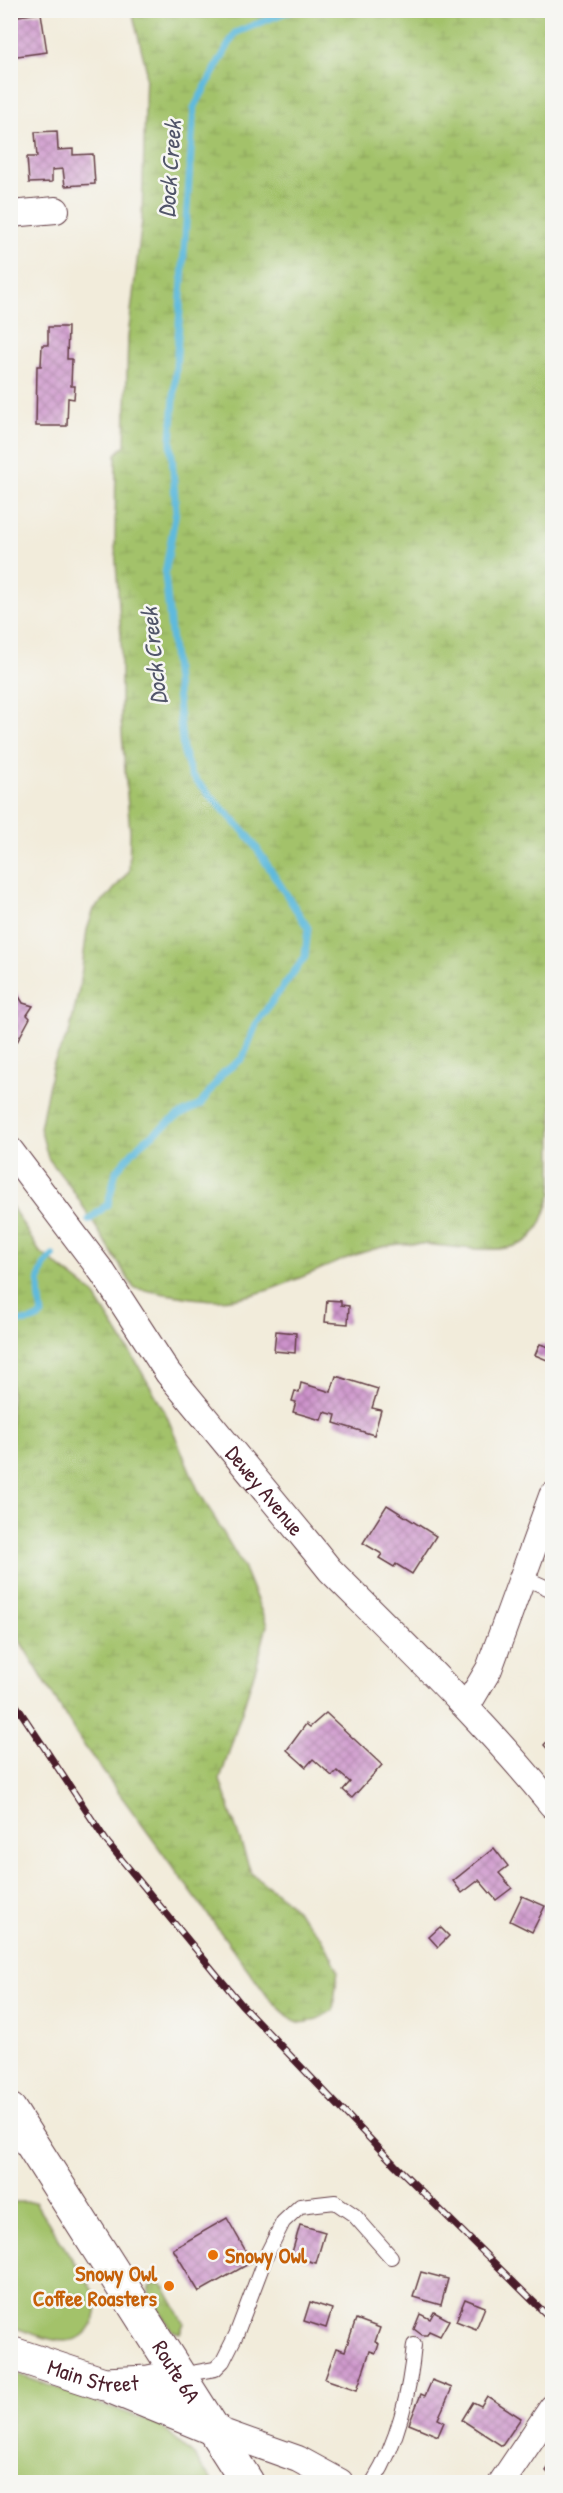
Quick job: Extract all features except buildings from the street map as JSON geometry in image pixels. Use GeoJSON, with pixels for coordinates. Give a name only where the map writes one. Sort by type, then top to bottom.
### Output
{"type":"FeatureCollection","features":[{"type":"Feature","properties":{"kind":"main road","name":"Route 6A"},"geometry":{"type":"LineString","coordinates":[[10,2110],[247,2482]]}},
{"type":"Feature","properties":{"kind":"main road","name":"Main Street"},"geometry":{"type":"LineString","coordinates":[[10,2353],[104,2384],[149,2382],[178,2376]]}},
{"type":"Feature","properties":{"kind":"main road"},"geometry":{"type":"LineString","coordinates":[[104,2384],[214,2429]]}},
{"type":"Feature","properties":{"kind":"street"},"geometry":{"type":"LineString","coordinates":[[10,214],[56,210]]}},
{"type":"Feature","properties":{"kind":"street","name":"Dewey Avenue"},"geometry":{"type":"LineString","coordinates":[[10,1150],[103,1273],[168,1373],[330,1570],[467,1706],[513,1756],[552,1805]]}},
{"type":"Feature","properties":{"kind":"street"},"geometry":{"type":"LineString","coordinates":[[467,1706],[489,1670],[552,1496]]}},
{"type":"Feature","properties":{"kind":"street"},"geometry":{"type":"LineString","coordinates":[[502,2482],[552,2408]]}},
{"type":"Feature","properties":{"kind":"street"},"geometry":{"type":"LineString","coordinates":[[214,2429],[298,2459],[340,2482]]}},
{"type":"Feature","properties":{"kind":"lane"},"geometry":{"type":"LineString","coordinates":[[523,1577],[552,1590]]}},
{"type":"Feature","properties":{"kind":"lane"},"geometry":{"type":"LineString","coordinates":[[178,2376],[216,2369],[223,2361],[236,2335],[266,2256],[284,2222],[300,2206],[335,2202],[354,2216],[391,2257]]}},
{"type":"Feature","properties":{"kind":"lane"},"geometry":{"type":"LineString","coordinates":[[373,2482],[395,2432],[411,2379],[414,2345]]}},
{"type":"Feature","properties":{"kind":"green space"},"geometry":{"type":"Polygon","coordinates":[[[132,11],[552,11],[552,1193],[538,1228],[523,1243],[494,1249],[424,1244],[392,1245],[370,1250],[259,1293],[215,1300],[174,1296],[134,1288],[74,1192],[48,1158],[40,1128],[53,1064],[70,1030],[80,984],[87,930],[94,909],[129,871],[130,832],[121,720],[121,636],[115,547],[116,454],[125,445],[128,337],[142,220],[146,68],[132,11]]]}},
{"type":"Feature","properties":{"kind":"green space"},"geometry":{"type":"Polygon","coordinates":[[[11,1205],[39,1251],[93,1293],[136,1362],[166,1414],[198,1490],[243,1566],[267,1625],[258,1661],[220,1780],[251,1873],[285,1899],[322,1938],[338,1970],[333,2010],[312,2021],[298,2022],[284,2013],[268,1997],[80,1740],[11,1626],[11,1205]]]}},
{"type":"Feature","properties":{"kind":"green space"},"geometry":{"type":"Polygon","coordinates":[[[11,2202],[35,2202],[93,2291],[97,2307],[95,2319],[86,2333],[77,2339],[67,2341],[44,2338],[11,2326],[11,2202]]]}},
{"type":"Feature","properties":{"kind":"green space"},"geometry":{"type":"Polygon","coordinates":[[[161,2284],[165,2288],[184,2323],[180,2333],[173,2331],[149,2295],[150,2287],[161,2284]]]}},
{"type":"Feature","properties":{"kind":"green space"},"geometry":{"type":"Polygon","coordinates":[[[11,2372],[158,2424],[195,2457],[213,2482],[11,2482],[11,2372]]]}},
{"type":"Feature","properties":{"kind":"waterway","name":"Dock Creek"},"geometry":{"type":"LineString","coordinates":[[89,1220],[108,1204],[116,1171],[139,1145],[176,1117],[200,1105],[223,1073],[243,1058],[257,1022],[305,957],[308,928],[250,838],[191,775],[183,750],[165,574],[176,511],[171,441],[194,108],[235,33],[291,10]]}},
{"type":"Feature","properties":{"kind":"waterway","name":"Dock Creek"},"geometry":{"type":"LineString","coordinates":[[10,1321],[31,1321],[42,1315],[40,1275],[53,1256]]}},
{"type":"Feature","properties":{"kind":"railway"},"geometry":{"type":"LineString","coordinates":[[10,1696],[107,1842],[241,2004],[395,2165],[552,2320]]}},
{"type":"Feature","properties":{"kind":"place","name":"Snowy Owl"},"geometry":{"type":"Point","coordinates":[213,2255]}},
{"type":"Feature","properties":{"kind":"place","name":"Snowy Owl Coffee Roasters"},"geometry":{"type":"Point","coordinates":[169,2286]}}]}
